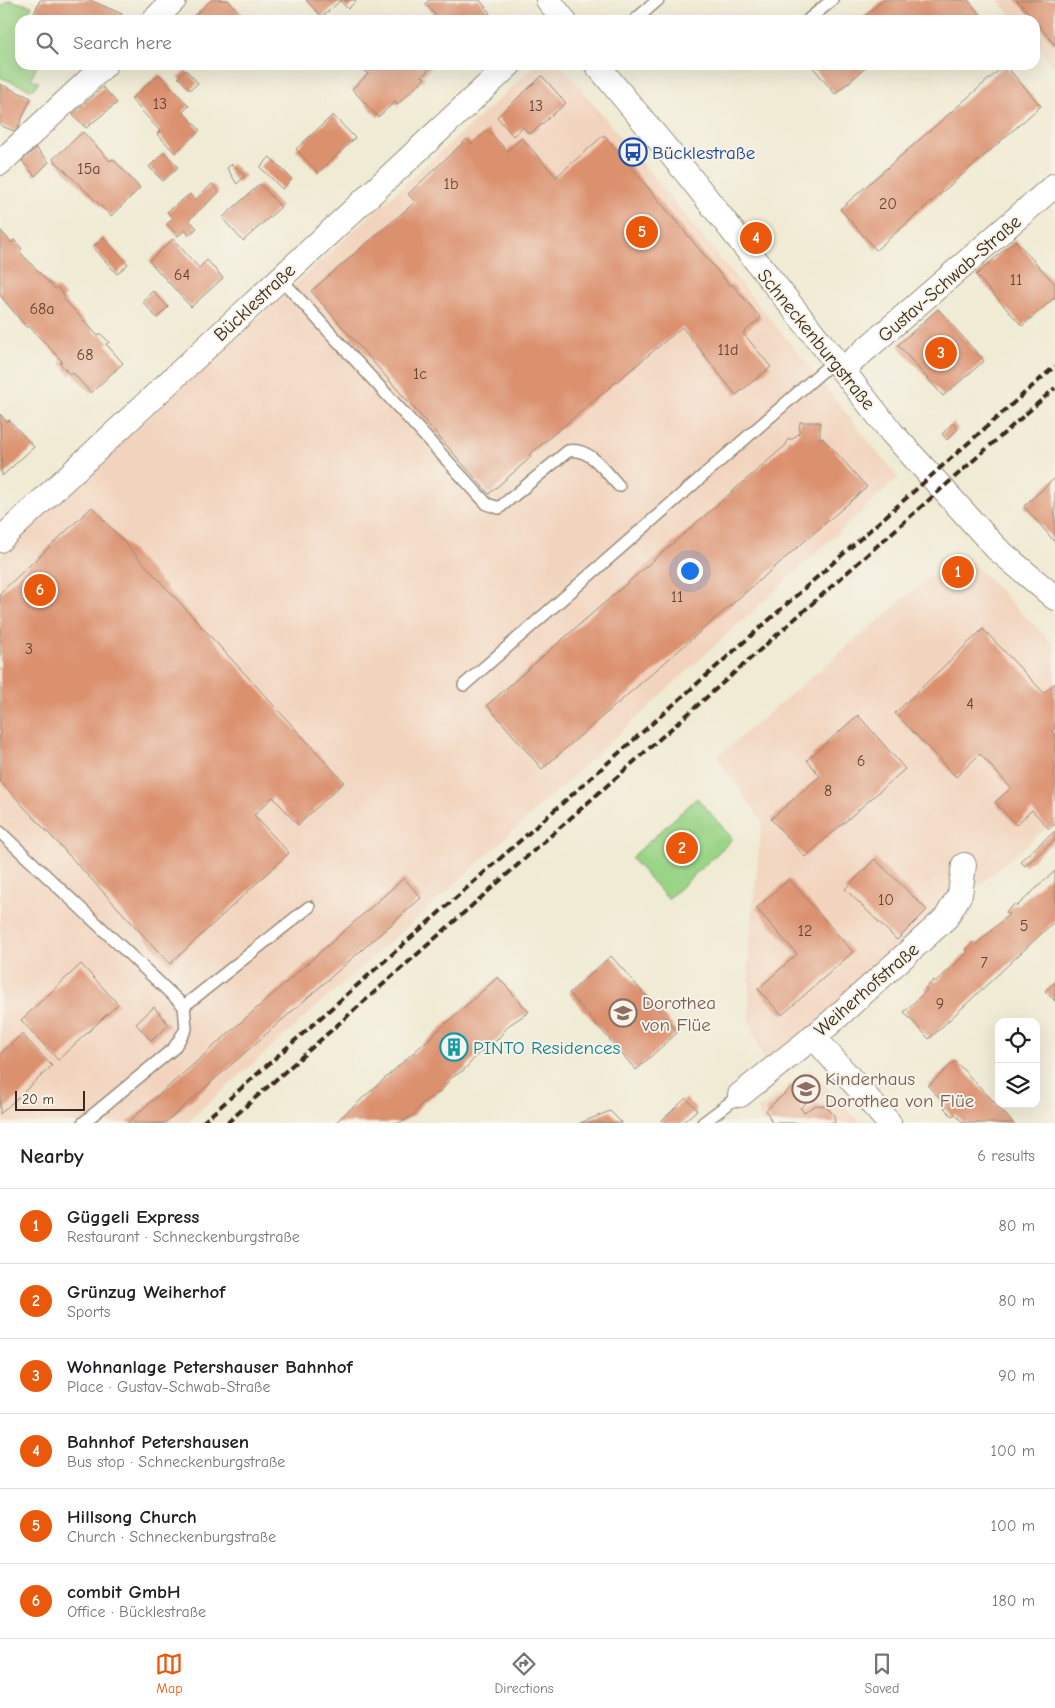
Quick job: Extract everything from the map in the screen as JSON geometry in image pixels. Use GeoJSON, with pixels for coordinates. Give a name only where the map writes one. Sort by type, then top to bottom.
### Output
{"type":"FeatureCollection","features":[{"type":"Feature","properties":{"kind":"street"},"geometry":{"type":"LineString","coordinates":[[159,15],[174,0]]}},
{"type":"Feature","properties":{"kind":"street"},"geometry":{"type":"LineString","coordinates":[[0,164],[101,70]]}},
{"type":"Feature","properties":{"kind":"street","name":"Bücklestraße"},"geometry":{"type":"LineString","coordinates":[[0,540],[504,70]]}},
{"type":"Feature","properties":{"kind":"street","name":"Schneckenburgstraße"},"geometry":{"type":"LineString","coordinates":[[601,70],[689,176],[892,433],[996,548],[1055,598]]}},
{"type":"Feature","properties":{"kind":"street","name":"Gustav-Schwab-Straße"},"geometry":{"type":"LineString","coordinates":[[838,365],[1055,185]]}},
{"type":"Feature","properties":{"kind":"street","name":"Weiherhofstraße"},"geometry":{"type":"LineString","coordinates":[[740,1095],[813,1036],[946,918],[960,894],[964,865]]}},
{"type":"Feature","properties":{"kind":"street"},"geometry":{"type":"LineString","coordinates":[[813,1036],[889,1123]]}},
{"type":"Feature","properties":{"kind":"lane"},"geometry":{"type":"LineString","coordinates":[[641,15],[658,0]]}},
{"type":"Feature","properties":{"kind":"lane"},"geometry":{"type":"LineString","coordinates":[[814,15],[832,0]]}},
{"type":"Feature","properties":{"kind":"lane"},"geometry":{"type":"LineString","coordinates":[[280,278],[486,504],[499,508],[568,451],[577,449],[586,452],[620,486]]}},
{"type":"Feature","properties":{"kind":"lane"},"geometry":{"type":"LineString","coordinates":[[464,685],[838,365]]}},
{"type":"Feature","properties":{"kind":"lane"},"geometry":{"type":"LineString","coordinates":[[0,832],[184,1006],[186,1029],[174,1048],[83,1123]]}},
{"type":"Feature","properties":{"kind":"lane"},"geometry":{"type":"LineString","coordinates":[[184,1006],[309,906]]}},
{"type":"Feature","properties":{"kind":"lane"},"geometry":{"type":"LineString","coordinates":[[703,1123],[740,1095]]}},
{"type":"Feature","properties":{"kind":"shaded area"},"geometry":{"type":"Polygon","coordinates":[[[998,0],[1055,0],[1055,68],[1040,50],[1040,15],[1011,15],[998,0]]]}},
{"type":"Feature","properties":{"kind":"shaded area"},"geometry":{"type":"Polygon","coordinates":[[[531,70],[565,70],[804,360],[898,478],[454,885],[186,1123],[0,1123],[0,556],[83,477],[531,70]]]}},
{"type":"Feature","properties":{"kind":"shaded area"},"geometry":{"type":"Polygon","coordinates":[[[967,558],[1055,646],[1055,821],[765,1066],[749,1018],[749,946],[762,822],[717,757],[927,579],[967,558]]]}},
{"type":"Feature","properties":{"kind":"shaded area","name":"Kinderhaus Dorothea von Flüe"},"geometry":{"type":"Polygon","coordinates":[[[809,1068],[861,1123],[762,1123],[758,1110],[809,1068]]]}},
{"type":"Feature","properties":{"kind":"green space"},"geometry":{"type":"Polygon","coordinates":[[[8,0],[32,6],[26,15],[15,15],[15,70],[35,70],[31,79],[39,82],[32,90],[0,77],[0,7],[8,0]]]}},
{"type":"Feature","properties":{"kind":"green space"},"geometry":{"type":"Polygon","coordinates":[[[697,798],[733,839],[668,899],[631,858],[697,798]]]}},
{"type":"Feature","properties":{"kind":"building"},"geometry":{"type":"Polygon","coordinates":[[[40,0],[90,0],[122,14],[122,15],[33,15],[40,0]]]}},
{"type":"Feature","properties":{"kind":"building"},"geometry":{"type":"Polygon","coordinates":[[[211,0],[228,0],[242,15],[195,15],[211,0]]]}},
{"type":"Feature","properties":{"kind":"building"},"geometry":{"type":"Polygon","coordinates":[[[306,0],[357,0],[348,9],[340,1],[324,15],[320,15],[306,0]]]}},
{"type":"Feature","properties":{"kind":"building"},"geometry":{"type":"Polygon","coordinates":[[[429,0],[480,0],[490,13],[488,15],[435,15],[425,4],[429,0]]]}},
{"type":"Feature","properties":{"kind":"building"},"geometry":{"type":"Polygon","coordinates":[[[883,0],[968,0],[981,15],[866,15],[883,0]]]}},
{"type":"Feature","properties":{"kind":"building"},"geometry":{"type":"Polygon","coordinates":[[[1016,0],[1055,0],[1055,46],[1040,26],[1040,15],[1030,15],[1016,0]]]}},
{"type":"Feature","properties":{"kind":"building"},"geometry":{"type":"Polygon","coordinates":[[[186,70],[198,83],[190,90],[178,77],[186,70]]]}},
{"type":"Feature","properties":{"kind":"building"},"geometry":{"type":"Polygon","coordinates":[[[364,70],[429,70],[422,76],[425,78],[397,105],[395,102],[378,117],[352,89],[368,74],[364,70]]]}},
{"type":"Feature","properties":{"kind":"building"},"geometry":{"type":"Polygon","coordinates":[[[815,70],[863,70],[835,94],[815,70]]]}},
{"type":"Feature","properties":{"kind":"building"},"geometry":{"type":"Polygon","coordinates":[[[999,70],[1009,70],[1041,106],[876,250],[840,209],[999,70]]]}},
{"type":"Feature","properties":{"kind":"building"},"geometry":{"type":"Polygon","coordinates":[[[159,74],[189,106],[183,112],[200,130],[175,153],[157,134],[160,131],[131,99],[159,74]]]}},
{"type":"Feature","properties":{"kind":"building"},"geometry":{"type":"Polygon","coordinates":[[[542,76],[566,103],[534,131],[529,134],[523,127],[513,136],[497,117],[542,76]]]}},
{"type":"Feature","properties":{"kind":"building"},"geometry":{"type":"Polygon","coordinates":[[[0,84],[31,98],[16,132],[0,125],[0,84]]]}},
{"type":"Feature","properties":{"kind":"building"},"geometry":{"type":"Polygon","coordinates":[[[103,87],[117,103],[86,128],[73,114],[103,87]]]}},
{"type":"Feature","properties":{"kind":"building"},"geometry":{"type":"Polygon","coordinates":[[[333,115],[355,138],[318,173],[296,149],[333,115]]]}},
{"type":"Feature","properties":{"kind":"building"},"geometry":{"type":"Polygon","coordinates":[[[488,130],[507,151],[522,138],[556,177],[604,135],[730,286],[732,284],[761,318],[743,333],[771,367],[736,395],[682,327],[529,455],[531,457],[489,494],[311,291],[415,202],[408,194],[467,139],[471,144],[488,130]]]}},
{"type":"Feature","properties":{"kind":"building"},"geometry":{"type":"Polygon","coordinates":[[[83,132],[110,161],[113,159],[140,188],[111,216],[53,159],[83,132]]]}},
{"type":"Feature","properties":{"kind":"building"},"geometry":{"type":"Polygon","coordinates":[[[36,148],[49,162],[35,176],[22,161],[36,148]]]}},
{"type":"Feature","properties":{"kind":"building"},"geometry":{"type":"Polygon","coordinates":[[[164,152],[178,167],[163,181],[149,167],[164,152]]]}},
{"type":"Feature","properties":{"kind":"building"},"geometry":{"type":"Polygon","coordinates":[[[270,157],[292,179],[282,189],[260,167],[270,157]]]}},
{"type":"Feature","properties":{"kind":"building"},"geometry":{"type":"Polygon","coordinates":[[[232,164],[245,176],[237,184],[227,168],[232,164]]]}},
{"type":"Feature","properties":{"kind":"building"},"geometry":{"type":"Polygon","coordinates":[[[212,184],[219,192],[189,220],[197,228],[189,235],[185,230],[178,236],[167,224],[173,218],[167,212],[190,194],[195,200],[212,184]]]}},
{"type":"Feature","properties":{"kind":"building"},"geometry":{"type":"Polygon","coordinates":[[[260,184],[281,207],[243,241],[222,218],[260,184]]]}},
{"type":"Feature","properties":{"kind":"building"},"geometry":{"type":"Polygon","coordinates":[[[0,230],[12,243],[14,240],[22,249],[19,251],[55,289],[57,287],[65,296],[63,298],[98,336],[100,333],[109,342],[106,344],[123,363],[91,393],[73,373],[70,375],[60,363],[62,361],[29,326],[27,328],[0,295],[0,230]]]}},
{"type":"Feature","properties":{"kind":"building"},"geometry":{"type":"Polygon","coordinates":[[[103,237],[128,264],[117,274],[93,247],[103,237]]]}},
{"type":"Feature","properties":{"kind":"building"},"geometry":{"type":"Polygon","coordinates":[[[173,239],[199,268],[207,260],[223,278],[191,307],[149,261],[173,239]]]}},
{"type":"Feature","properties":{"kind":"building"},"geometry":{"type":"Polygon","coordinates":[[[1015,240],[1055,284],[1055,297],[1022,326],[976,275],[1015,240]]]}},
{"type":"Feature","properties":{"kind":"building"},"geometry":{"type":"Polygon","coordinates":[[[153,291],[168,307],[157,318],[142,301],[153,291]]]}},
{"type":"Feature","properties":{"kind":"building"},"geometry":{"type":"Polygon","coordinates":[[[938,309],[984,361],[943,396],[898,345],[938,309]]]}},
{"type":"Feature","properties":{"kind":"building"},"geometry":{"type":"Polygon","coordinates":[[[0,414],[7,422],[9,420],[34,447],[2,476],[0,414]]]}},
{"type":"Feature","properties":{"kind":"building"},"geometry":{"type":"Polygon","coordinates":[[[800,422],[820,422],[820,438],[831,447],[867,487],[542,769],[487,705],[786,445],[788,439],[793,439],[799,433],[800,422]]]}},
{"type":"Feature","properties":{"kind":"building"},"geometry":{"type":"Polygon","coordinates":[[[953,423],[958,429],[947,440],[942,434],[953,423]]]}},
{"type":"Feature","properties":{"kind":"building"},"geometry":{"type":"Polygon","coordinates":[[[1055,478],[1055,542],[1024,506],[1055,478]]]}},
{"type":"Feature","properties":{"kind":"building"},"geometry":{"type":"Polygon","coordinates":[[[92,507],[344,782],[298,825],[273,797],[254,815],[289,853],[170,964],[0,781],[0,593],[92,507]]]}},
{"type":"Feature","properties":{"kind":"building"},"geometry":{"type":"Polygon","coordinates":[[[983,629],[1044,693],[1055,683],[1055,728],[1052,731],[1055,734],[1055,824],[1049,829],[1032,810],[1016,825],[995,802],[1011,788],[980,754],[956,777],[895,713],[983,629]]]}},
{"type":"Feature","properties":{"kind":"building"},"geometry":{"type":"Polygon","coordinates":[[[858,715],[905,769],[805,857],[771,819],[820,776],[807,760],[858,715]]]}},
{"type":"Feature","properties":{"kind":"building"},"geometry":{"type":"Polygon","coordinates":[[[1055,831],[1055,840],[1025,866],[1020,861],[1055,831]]]}},
{"type":"Feature","properties":{"kind":"building"},"geometry":{"type":"Polygon","coordinates":[[[875,859],[927,910],[897,940],[845,889],[875,859]]]}},
{"type":"Feature","properties":{"kind":"building"},"geometry":{"type":"Polygon","coordinates":[[[1055,871],[1055,921],[929,1039],[904,1012],[927,990],[925,988],[934,980],[936,982],[968,952],[966,950],[974,942],[976,945],[1009,914],[1006,912],[1015,904],[1017,906],[1055,871]]]}},
{"type":"Feature","properties":{"kind":"building"},"geometry":{"type":"Polygon","coordinates":[[[404,878],[421,898],[165,1123],[127,1123],[404,878]]]}},
{"type":"Feature","properties":{"kind":"building"},"geometry":{"type":"Polygon","coordinates":[[[789,879],[853,952],[782,1015],[758,989],[797,954],[756,908],[789,879]]]}},
{"type":"Feature","properties":{"kind":"building","name":"Dorothea von Flüe"},"geometry":{"type":"Polygon","coordinates":[[[611,956],[678,1032],[636,1070],[569,993],[611,956]]]}},
{"type":"Feature","properties":{"kind":"building"},"geometry":{"type":"Polygon","coordinates":[[[81,964],[118,1004],[58,1060],[21,1020],[81,964]]]}},
{"type":"Feature","properties":{"kind":"building","name":"PINTO Residences"},"geometry":{"type":"Polygon","coordinates":[[[498,977],[529,1012],[509,1025],[497,1040],[478,1054],[464,1070],[451,1078],[441,1091],[423,1102],[414,1115],[400,1123],[335,1123],[498,977]]]}},
{"type":"Feature","properties":{"kind":"building"},"geometry":{"type":"Polygon","coordinates":[[[1055,982],[1055,1001],[1045,991],[1055,982]]]}},
{"type":"Feature","properties":{"kind":"building"},"geometry":{"type":"Polygon","coordinates":[[[154,1007],[169,1025],[151,1041],[136,1024],[154,1007]]]}},
{"type":"Feature","properties":{"kind":"building"},"geometry":{"type":"Polygon","coordinates":[[[22,1034],[52,1066],[0,1114],[0,1054],[22,1034]]]}},
{"type":"Feature","properties":{"kind":"building"},"geometry":{"type":"Polygon","coordinates":[[[955,1061],[995,1103],[995,1108],[999,1108],[1013,1123],[963,1123],[955,1114],[952,1116],[944,1108],[947,1106],[928,1086],[955,1061]]]}},
{"type":"Feature","properties":{"kind":"building"},"geometry":{"type":"Polygon","coordinates":[[[792,1087],[806,1103],[800,1108],[804,1112],[816,1105],[825,1106],[834,1115],[835,1123],[772,1123],[766,1110],[792,1087]]]}},
{"type":"Feature","properties":{"kind":"building"},"geometry":{"type":"Polygon","coordinates":[[[686,1098],[697,1110],[682,1123],[664,1123],[662,1120],[686,1098]]]}},
{"type":"Feature","properties":{"kind":"building"},"geometry":{"type":"Polygon","coordinates":[[[610,1111],[622,1123],[580,1123],[610,1111]]]}},
{"type":"Feature","properties":{"kind":"railway"},"geometry":{"type":"LineString","coordinates":[[202,1123],[1055,366]]}},
{"type":"Feature","properties":{"kind":"railway"},"geometry":{"type":"LineString","coordinates":[[227,1123],[1055,388]]}},
{"type":"Feature","properties":{"kind":"place","name":"Bücklestraße"},"geometry":{"type":"Point","coordinates":[633,152]}},
{"type":"Feature","properties":{"kind":"place","name":"Hillsong Church"},"geometry":{"type":"Point","coordinates":[642,232]}},
{"type":"Feature","properties":{"kind":"place","name":"Bahnhof Petershausen"},"geometry":{"type":"Point","coordinates":[756,238]}},
{"type":"Feature","properties":{"kind":"place","name":"Wohnanlage Petershauser Bahnhof"},"geometry":{"type":"Point","coordinates":[941,353]}},
{"type":"Feature","properties":{"kind":"place","name":"Güggeli Express"},"geometry":{"type":"Point","coordinates":[958,572]}},
{"type":"Feature","properties":{"kind":"place","name":"combit GmbH"},"geometry":{"type":"Point","coordinates":[40,590]}},
{"type":"Feature","properties":{"kind":"place","name":"Grünzug Weiherhof"},"geometry":{"type":"Point","coordinates":[682,848]}},
{"type":"Feature","properties":{"kind":"place","name":"Dorothea von Flüe"},"geometry":{"type":"Point","coordinates":[623,1013]}},
{"type":"Feature","properties":{"kind":"place","name":"PINTO Residences"},"geometry":{"type":"Point","coordinates":[454,1047]}},
{"type":"Feature","properties":{"kind":"place","name":"Kinderhaus Dorothea von Flüe"},"geometry":{"type":"Point","coordinates":[806,1089]}}]}
